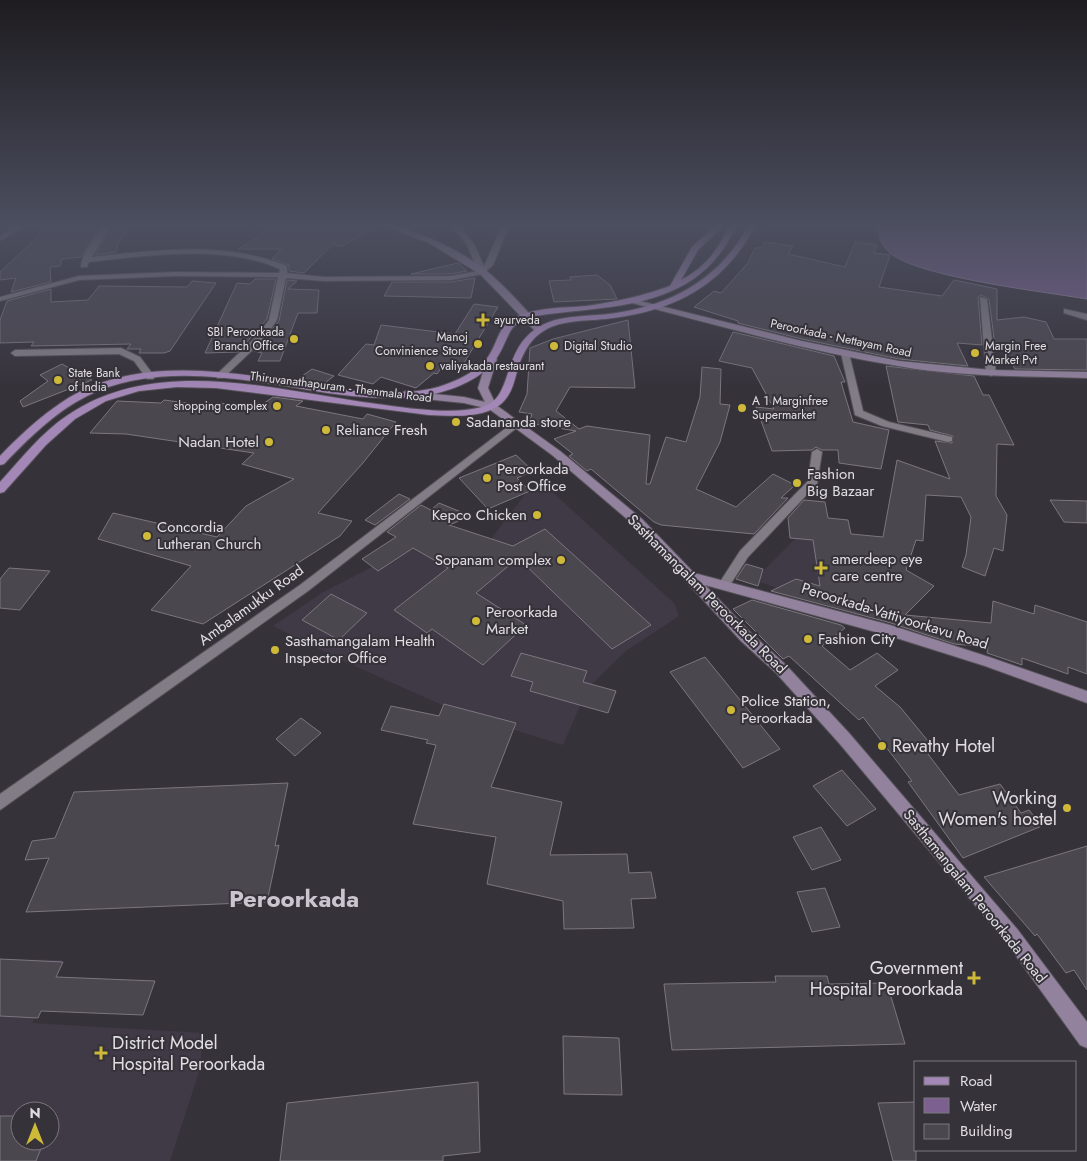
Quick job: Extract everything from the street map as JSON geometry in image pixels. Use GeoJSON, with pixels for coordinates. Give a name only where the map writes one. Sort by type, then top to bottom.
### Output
{"type":"FeatureCollection","features":[{"type":"Feature","properties":{"kind":"main road"},"geometry":{"type":"LineString","coordinates":[[491,280],[539,330]]}},
{"type":"Feature","properties":{"kind":"main road"},"geometry":{"type":"LineString","coordinates":[[672,288],[677,280]]}},
{"type":"Feature","properties":{"kind":"main road"},"geometry":{"type":"LineString","coordinates":[[492,407],[483,388],[492,359],[506,327],[526,317],[635,301],[691,280]]}},
{"type":"Feature","properties":{"kind":"main road"},"geometry":{"type":"LineString","coordinates":[[492,407],[507,391],[519,350],[524,341],[539,330],[558,322],[624,314],[653,306],[681,297],[705,285],[710,280]]}},
{"type":"Feature","properties":{"kind":"main road","name":"Peroorkada - Nettayam Road"},"geometry":{"type":"LineString","coordinates":[[635,301],[845,353],[899,364],[991,373],[1087,375]]}},
{"type":"Feature","properties":{"kind":"main road"},"geometry":{"type":"LineString","coordinates":[[405,394],[430,392],[450,386],[476,372],[492,359]]}},
{"type":"Feature","properties":{"kind":"main road"},"geometry":{"type":"LineString","coordinates":[[0,462],[39,425],[85,393],[119,382],[150,377],[191,374],[220,376],[338,392],[405,394],[464,400],[492,407]]}},
{"type":"Feature","properties":{"kind":"main road"},"geometry":{"type":"LineString","coordinates":[[261,391],[266,381]]}},
{"type":"Feature","properties":{"kind":"main road","name":"Thiruvanathapuram - Thenmala Road"},"geometry":{"type":"LineString","coordinates":[[0,489],[37,447],[72,416],[101,400],[132,390],[175,385],[215,385],[404,410],[464,412],[492,407]]}},
{"type":"Feature","properties":{"kind":"main road","name":"Sasthamangalam Peroorkada Road"},"geometry":{"type":"LineString","coordinates":[[492,407],[514,425],[556,453],[638,522],[746,637],[788,676],[844,738],[1012,936],[1087,1038]]}},
{"type":"Feature","properties":{"kind":"main road","name":"Peroorkada-Vattiyoorkavu Road"},"geometry":{"type":"LineString","coordinates":[[690,577],[776,597],[1000,664],[1087,697]]}},
{"type":"Feature","properties":{"kind":"street"},"geometry":{"type":"LineString","coordinates":[[0,299],[71,280]]}},
{"type":"Feature","properties":{"kind":"street"},"geometry":{"type":"LineString","coordinates":[[220,376],[259,338],[273,320],[282,280]]}},
{"type":"Feature","properties":{"kind":"street"},"geometry":{"type":"LineString","coordinates":[[983,299],[991,373]]}},
{"type":"Feature","properties":{"kind":"street"},"geometry":{"type":"LineString","coordinates":[[1067,311],[1087,317]]}},
{"type":"Feature","properties":{"kind":"street"},"geometry":{"type":"LineString","coordinates":[[15,353],[121,351],[137,360],[150,377]]}},
{"type":"Feature","properties":{"kind":"street"},"geometry":{"type":"LineString","coordinates":[[845,353],[858,413],[886,424],[948,439]]}},
{"type":"Feature","properties":{"kind":"street","name":"Ambalamukku Road"},"geometry":{"type":"LineString","coordinates":[[0,802],[304,588],[514,425]]}},
{"type":"Feature","properties":{"kind":"street"},"geometry":{"type":"LineString","coordinates":[[724,586],[744,554],[813,482],[817,452]]}},
{"type":"Feature","properties":{"kind":"shaded area","name":"Peroorkada Market"},"geometry":{"type":"Polygon","coordinates":[[[549,489],[674,603],[679,616],[626,651],[588,688],[563,745],[462,714],[339,659],[273,626],[323,592],[417,544],[491,539],[526,493],[549,489]]]}},
{"type":"Feature","properties":{"kind":"shaded area"},"geometry":{"type":"Polygon","coordinates":[[[815,519],[841,610],[754,580],[815,519]]]}},
{"type":"Feature","properties":{"kind":"shaded area","name":"District Model Hospital Peroorkada"},"geometry":{"type":"Polygon","coordinates":[[[0,959],[62,960],[32,1023],[204,1033],[199,1072],[170,1161],[0,1161],[0,959]]]}},
{"type":"Feature","properties":{"kind":"water"},"geometry":{"type":"Polygon","coordinates":[[[974,280],[1087,280],[1087,299],[1014,288],[974,280]]]}},
{"type":"Feature","properties":{"kind":"building"},"geometry":{"type":"Polygon","coordinates":[[[15,280],[51,280],[51,282],[11,292],[15,280]]]}},
{"type":"Feature","properties":{"kind":"building"},"geometry":{"type":"Polygon","coordinates":[[[254,280],[276,280],[267,319],[238,352],[205,353],[237,283],[250,284],[254,280]]]}},
{"type":"Feature","properties":{"kind":"building"},"geometry":{"type":"Polygon","coordinates":[[[287,280],[297,281],[288,289],[319,290],[317,313],[298,313],[280,361],[258,361],[262,353],[254,351],[279,321],[287,280]]]}},
{"type":"Feature","properties":{"kind":"building"},"geometry":{"type":"Polygon","coordinates":[[[475,280],[471,298],[384,296],[392,282],[475,280]]]}},
{"type":"Feature","properties":{"kind":"building"},"geometry":{"type":"Polygon","coordinates":[[[604,280],[610,285],[617,299],[554,302],[549,281],[604,280]]]}},
{"type":"Feature","properties":{"kind":"building"},"geometry":{"type":"Polygon","coordinates":[[[733,280],[881,280],[879,287],[942,296],[954,280],[997,289],[997,320],[1024,317],[1046,322],[1054,339],[1087,339],[1087,370],[1015,369],[1001,346],[995,346],[989,299],[981,295],[978,297],[982,345],[957,343],[968,366],[899,359],[802,339],[738,323],[738,321],[694,307],[714,291],[721,293],[733,280]]]}},
{"type":"Feature","properties":{"kind":"building"},"geometry":{"type":"Polygon","coordinates":[[[192,281],[216,283],[170,351],[164,353],[139,353],[141,349],[127,349],[131,344],[31,346],[34,342],[0,343],[0,320],[7,301],[51,289],[51,302],[88,300],[99,286],[187,287],[192,281]]]}},
{"type":"Feature","properties":{"kind":"building"},"geometry":{"type":"Polygon","coordinates":[[[474,304],[498,307],[462,366],[444,364],[437,374],[434,373],[416,388],[381,377],[373,384],[338,375],[366,344],[374,345],[381,325],[455,334],[474,304]]]}},
{"type":"Feature","properties":{"kind":"building"},"geometry":{"type":"Polygon","coordinates":[[[628,320],[635,388],[570,387],[556,411],[579,429],[587,426],[650,435],[646,484],[650,484],[666,437],[686,442],[700,397],[702,367],[721,369],[720,404],[730,405],[720,442],[696,489],[736,507],[773,474],[795,485],[781,498],[788,498],[754,534],[661,525],[654,522],[591,469],[587,471],[569,456],[573,454],[554,439],[576,431],[529,423],[532,414],[519,412],[527,394],[530,348],[553,339],[628,320]]]}},
{"type":"Feature","properties":{"kind":"building"},"geometry":{"type":"Polygon","coordinates":[[[733,332],[834,356],[845,382],[841,382],[853,422],[889,430],[881,469],[839,463],[838,450],[822,450],[816,447],[812,450],[772,451],[756,407],[774,409],[752,368],[719,361],[733,332]]]}},
{"type":"Feature","properties":{"kind":"building"},"geometry":{"type":"Polygon","coordinates":[[[62,364],[92,380],[23,407],[20,401],[48,381],[40,375],[62,364]]]}},
{"type":"Feature","properties":{"kind":"building"},"geometry":{"type":"Polygon","coordinates":[[[886,366],[974,376],[983,395],[989,395],[1014,445],[997,444],[996,496],[1007,515],[1003,551],[994,548],[985,576],[962,567],[966,555],[971,517],[961,497],[926,495],[923,541],[916,540],[906,570],[934,586],[905,615],[991,623],[993,601],[1034,614],[1035,605],[1087,622],[1087,674],[1068,667],[1068,674],[1022,658],[1022,665],[987,653],[988,647],[954,644],[891,623],[771,591],[796,579],[820,586],[813,540],[790,538],[788,518],[804,500],[825,502],[828,518],[848,520],[851,534],[883,537],[897,460],[950,479],[935,441],[952,443],[953,436],[930,430],[928,425],[898,422],[886,366]]]}},
{"type":"Feature","properties":{"kind":"building"},"geometry":{"type":"Polygon","coordinates":[[[312,369],[334,376],[322,385],[295,381],[312,369]]]}},
{"type":"Feature","properties":{"kind":"building"},"geometry":{"type":"Polygon","coordinates":[[[273,397],[303,401],[296,406],[363,419],[367,414],[396,422],[362,464],[318,513],[352,521],[340,536],[203,624],[151,610],[191,566],[98,539],[113,513],[217,537],[246,506],[294,479],[242,464],[254,453],[126,434],[90,433],[117,401],[161,403],[164,400],[217,407],[220,403],[257,408],[273,397]]]}},
{"type":"Feature","properties":{"kind":"building"},"geometry":{"type":"Polygon","coordinates":[[[516,455],[533,471],[517,478],[530,491],[488,509],[459,478],[516,455]]]}},
{"type":"Feature","properties":{"kind":"building"},"geometry":{"type":"Polygon","coordinates":[[[399,494],[410,499],[375,525],[365,520],[399,494]]]}},
{"type":"Feature","properties":{"kind":"building"},"geometry":{"type":"Polygon","coordinates":[[[1050,500],[1087,501],[1087,523],[1064,522],[1050,500]]]}},
{"type":"Feature","properties":{"kind":"building"},"geometry":{"type":"Polygon","coordinates":[[[439,503],[471,516],[449,525],[513,546],[545,529],[651,625],[612,649],[518,558],[476,593],[526,625],[483,665],[432,629],[427,633],[394,610],[448,568],[413,548],[378,571],[362,559],[396,537],[387,532],[421,505],[431,510],[439,503]]]}},
{"type":"Feature","properties":{"kind":"building"},"geometry":{"type":"Polygon","coordinates":[[[746,564],[763,569],[758,586],[736,579],[746,564]]]}},
{"type":"Feature","properties":{"kind":"building"},"geometry":{"type":"Polygon","coordinates":[[[9,568],[50,571],[20,610],[0,608],[0,579],[9,568]]]}},
{"type":"Feature","properties":{"kind":"building"},"geometry":{"type":"Polygon","coordinates":[[[331,594],[367,613],[339,640],[302,620],[331,594]]]}},
{"type":"Feature","properties":{"kind":"building"},"geometry":{"type":"Polygon","coordinates":[[[752,600],[841,625],[845,628],[822,646],[850,670],[877,653],[898,670],[875,686],[900,707],[933,747],[925,750],[959,795],[1000,784],[1021,813],[1029,810],[1042,826],[963,858],[908,782],[912,781],[863,717],[859,720],[789,656],[783,659],[733,609],[752,600]]]}},
{"type":"Feature","properties":{"kind":"building"},"geometry":{"type":"Polygon","coordinates":[[[521,653],[587,671],[583,682],[616,691],[608,713],[530,691],[533,682],[511,676],[521,653]]]}},
{"type":"Feature","properties":{"kind":"building"},"geometry":{"type":"Polygon","coordinates":[[[705,657],[780,749],[743,768],[670,672],[705,657]]]}},
{"type":"Feature","properties":{"kind":"building"},"geometry":{"type":"Polygon","coordinates":[[[444,704],[516,723],[491,787],[562,802],[550,855],[627,854],[629,873],[651,872],[656,898],[631,899],[634,928],[564,929],[563,901],[487,884],[496,837],[413,824],[436,745],[426,743],[428,740],[381,730],[391,706],[439,716],[444,704]]]}},
{"type":"Feature","properties":{"kind":"building"},"geometry":{"type":"Polygon","coordinates":[[[301,718],[321,733],[295,756],[276,739],[301,718]]]}},
{"type":"Feature","properties":{"kind":"building"},"geometry":{"type":"Polygon","coordinates":[[[842,770],[876,809],[847,826],[813,786],[842,770]]]}},
{"type":"Feature","properties":{"kind":"building"},"geometry":{"type":"Polygon","coordinates":[[[288,783],[275,846],[279,845],[267,902],[26,912],[49,858],[25,860],[32,841],[55,838],[74,792],[288,783]]]}},
{"type":"Feature","properties":{"kind":"building"},"geometry":{"type":"Polygon","coordinates":[[[821,827],[841,860],[812,870],[793,837],[821,827]]]}},
{"type":"Feature","properties":{"kind":"building"},"geometry":{"type":"Polygon","coordinates":[[[1087,846],[1087,990],[1074,970],[1066,973],[1037,934],[1035,936],[984,877],[1087,846]]]}},
{"type":"Feature","properties":{"kind":"building"},"geometry":{"type":"Polygon","coordinates":[[[825,888],[840,927],[812,932],[797,892],[825,888]]]}},
{"type":"Feature","properties":{"kind":"building"},"geometry":{"type":"Polygon","coordinates":[[[0,959],[63,962],[56,977],[155,981],[143,1015],[41,1011],[38,1018],[0,1016],[0,959]]]}},
{"type":"Feature","properties":{"kind":"building"},"geometry":{"type":"Polygon","coordinates":[[[775,976],[827,976],[829,984],[887,983],[905,1044],[672,1050],[664,984],[776,982],[775,976]]]}},
{"type":"Feature","properties":{"kind":"building"},"geometry":{"type":"Polygon","coordinates":[[[563,1036],[619,1038],[622,1095],[564,1094],[563,1036]]]}},
{"type":"Feature","properties":{"kind":"building"},"geometry":{"type":"Polygon","coordinates":[[[478,1082],[480,1152],[443,1156],[443,1161],[280,1161],[287,1103],[478,1082]]]}},
{"type":"Feature","properties":{"kind":"building"},"geometry":{"type":"Polygon","coordinates":[[[914,1102],[914,1151],[916,1151],[916,1161],[893,1161],[878,1103],[914,1102]]]}},
{"type":"Feature","properties":{"kind":"building"},"geometry":{"type":"Polygon","coordinates":[[[0,1116],[10,1116],[10,1151],[40,1151],[36,1161],[0,1161],[0,1116]]]}},
{"type":"Feature","properties":{"kind":"place","name":"ayurveda"},"geometry":{"type":"Point","coordinates":[483,320]}},
{"type":"Feature","properties":{"kind":"place","name":"SBI Peroorkada Branch Office"},"geometry":{"type":"Point","coordinates":[294,339]}},
{"type":"Feature","properties":{"kind":"place","name":"Manoj Convinience Store"},"geometry":{"type":"Point","coordinates":[478,344]}},
{"type":"Feature","properties":{"kind":"place","name":"Digital Studio"},"geometry":{"type":"Point","coordinates":[554,346]}},
{"type":"Feature","properties":{"kind":"place","name":"Margin Free Market Pvt"},"geometry":{"type":"Point","coordinates":[975,353]}},
{"type":"Feature","properties":{"kind":"place","name":"valiyakada restaurant"},"geometry":{"type":"Point","coordinates":[430,366]}},
{"type":"Feature","properties":{"kind":"place","name":"State Bank of India"},"geometry":{"type":"Point","coordinates":[58,380]}},
{"type":"Feature","properties":{"kind":"place","name":"shopping complex"},"geometry":{"type":"Point","coordinates":[277,406]}},
{"type":"Feature","properties":{"kind":"place","name":"A 1 Marginfree Supermarket"},"geometry":{"type":"Point","coordinates":[742,408]}},
{"type":"Feature","properties":{"kind":"place","name":"Sadananda store"},"geometry":{"type":"Point","coordinates":[456,422]}},
{"type":"Feature","properties":{"kind":"place","name":"Reliance Fresh"},"geometry":{"type":"Point","coordinates":[326,430]}},
{"type":"Feature","properties":{"kind":"place","name":"Nadan Hotel"},"geometry":{"type":"Point","coordinates":[269,442]}},
{"type":"Feature","properties":{"kind":"place","name":"Peroorkada Post Office"},"geometry":{"type":"Point","coordinates":[487,478]}},
{"type":"Feature","properties":{"kind":"place","name":"Fashion Big Bazaar"},"geometry":{"type":"Point","coordinates":[797,483]}},
{"type":"Feature","properties":{"kind":"place","name":"Kepco Chicken"},"geometry":{"type":"Point","coordinates":[537,515]}},
{"type":"Feature","properties":{"kind":"place","name":"Concordia Lutheran Church"},"geometry":{"type":"Point","coordinates":[147,536]}},
{"type":"Feature","properties":{"kind":"place","name":"Sopanam complex"},"geometry":{"type":"Point","coordinates":[561,560]}},
{"type":"Feature","properties":{"kind":"place","name":"amerdeep eye care centre"},"geometry":{"type":"Point","coordinates":[821,568]}},
{"type":"Feature","properties":{"kind":"place","name":"Peroorkada Market"},"geometry":{"type":"Point","coordinates":[476,621]}},
{"type":"Feature","properties":{"kind":"place","name":"Fashion City"},"geometry":{"type":"Point","coordinates":[808,639]}},
{"type":"Feature","properties":{"kind":"place","name":"Sasthamangalam Health Inspector Office"},"geometry":{"type":"Point","coordinates":[275,650]}},
{"type":"Feature","properties":{"kind":"place","name":"Police Station, Peroorkada"},"geometry":{"type":"Point","coordinates":[731,710]}},
{"type":"Feature","properties":{"kind":"place","name":"Revathy Hotel"},"geometry":{"type":"Point","coordinates":[882,746]}},
{"type":"Feature","properties":{"kind":"place","name":"Working Women's hostel"},"geometry":{"type":"Point","coordinates":[1067,808]}},
{"type":"Feature","properties":{"kind":"place","name":"Government Hospital Peroorkada"},"geometry":{"type":"Point","coordinates":[974,978]}},
{"type":"Feature","properties":{"kind":"place","name":"District Model Hospital Peroorkada"},"geometry":{"type":"Point","coordinates":[101,1053]}},
{"type":"Feature","properties":{"kind":"district","name":"Peroorkada"},"geometry":{"type":"Point","coordinates":[294,899]}}]}
